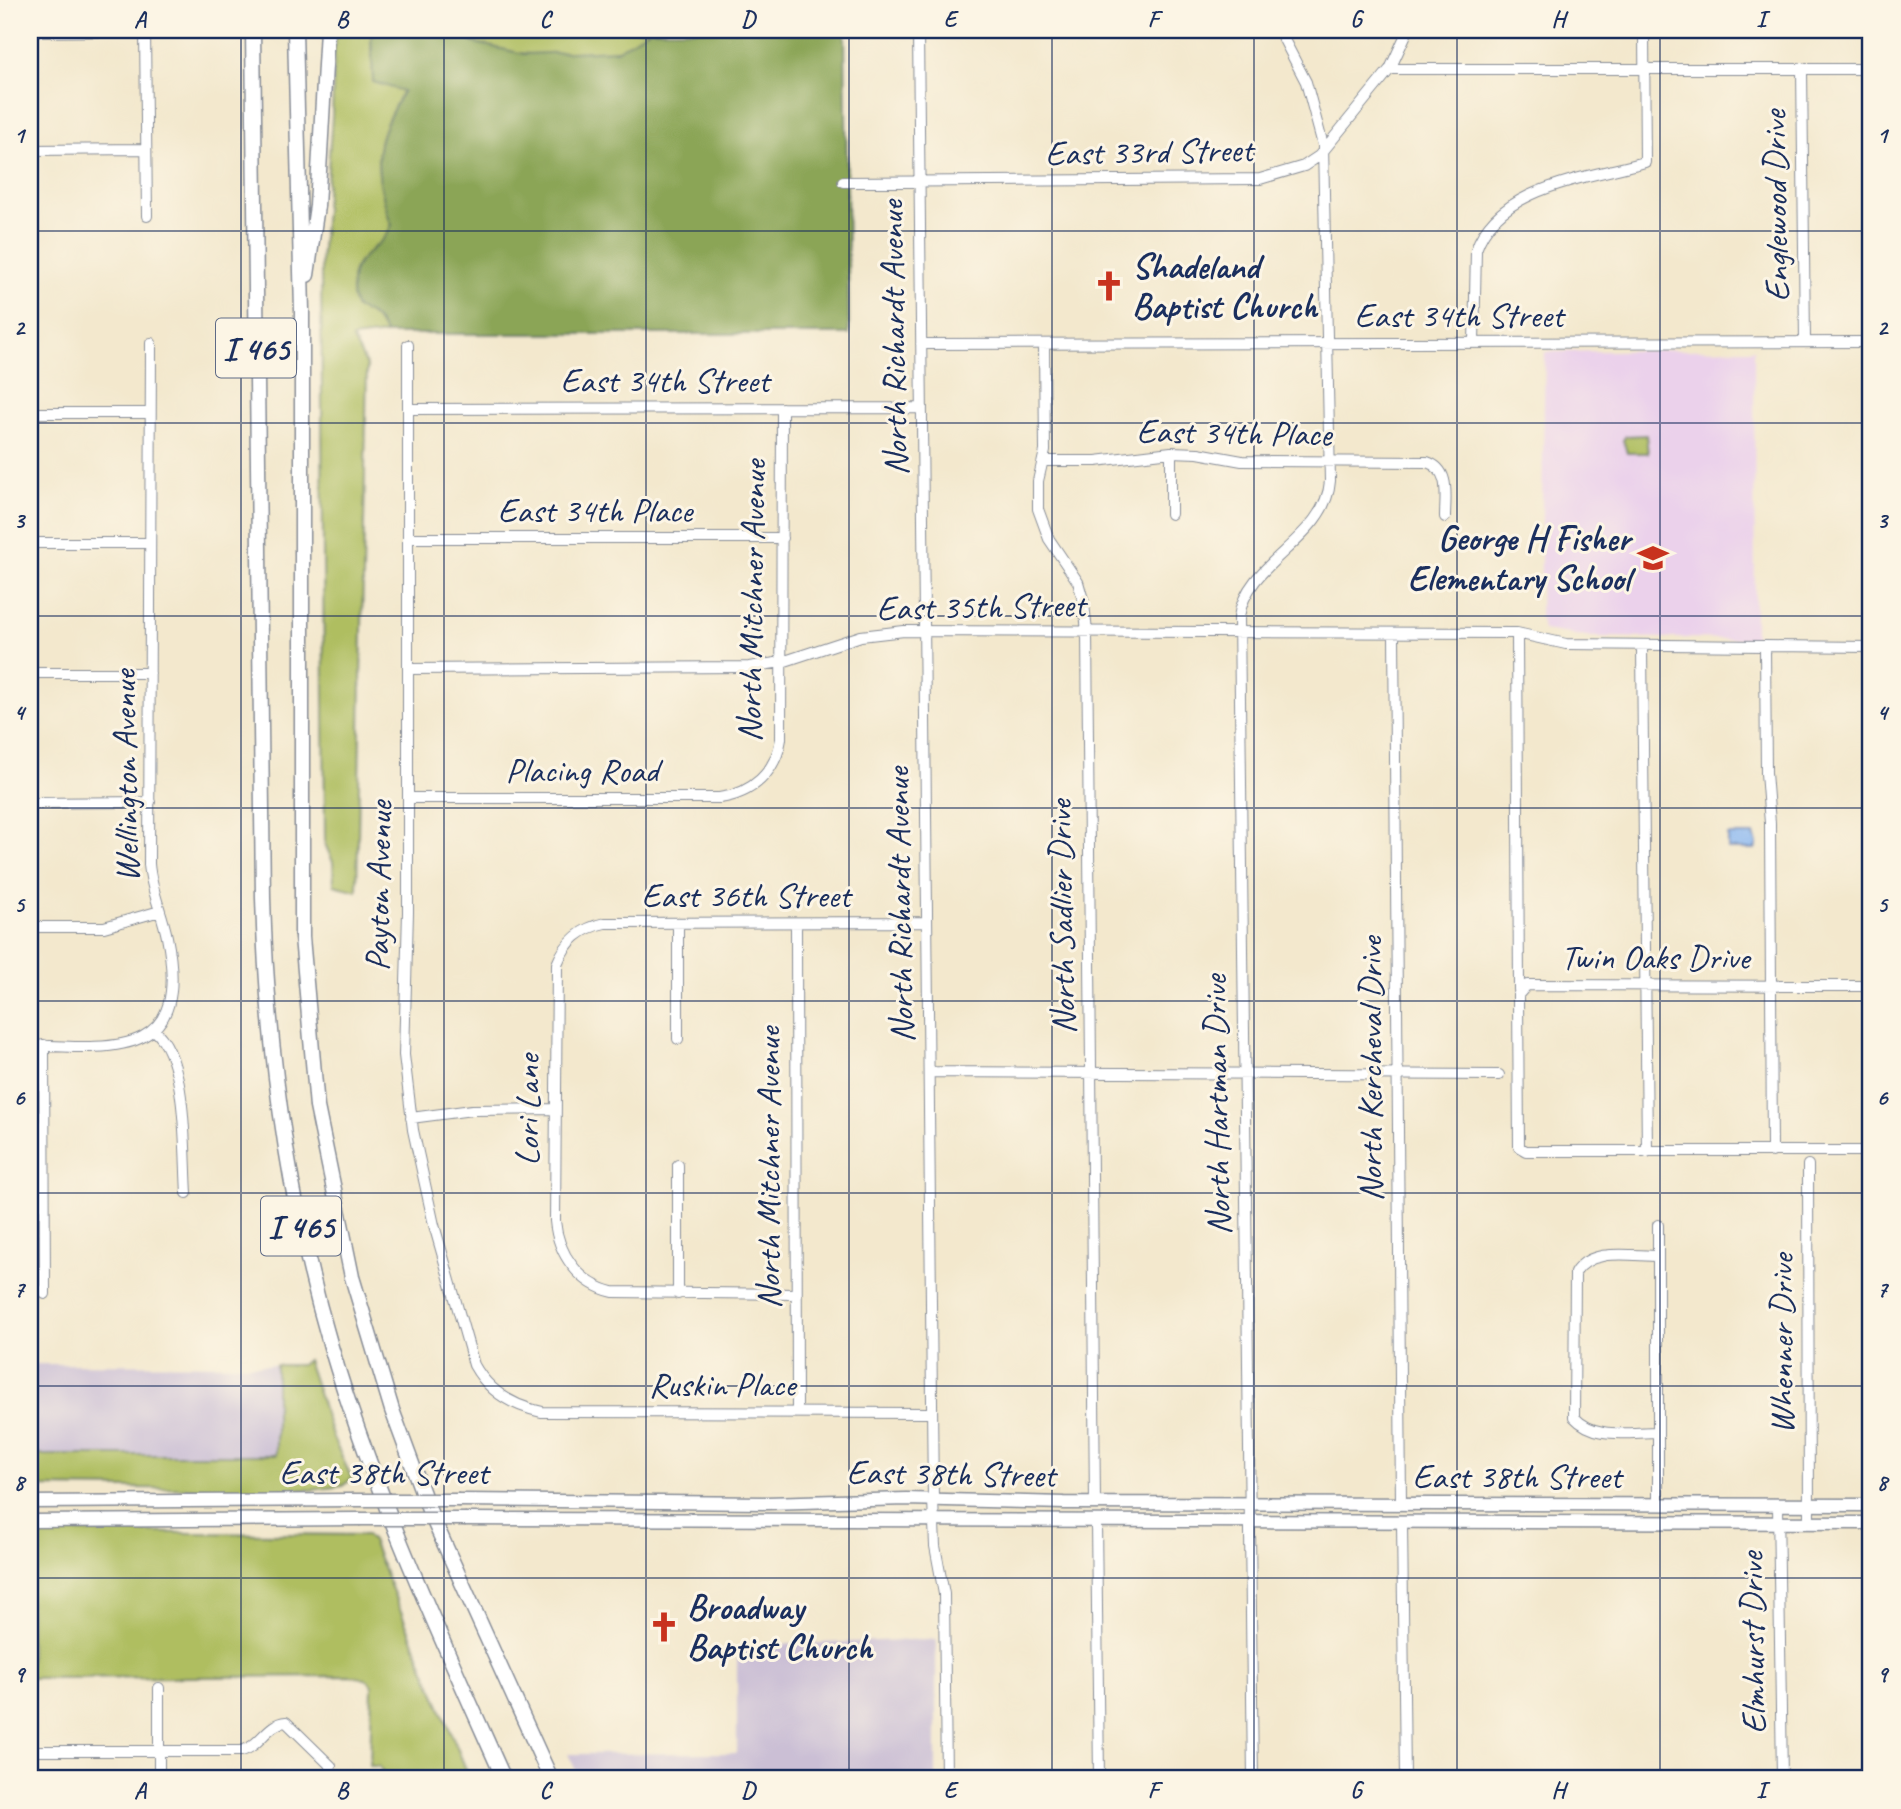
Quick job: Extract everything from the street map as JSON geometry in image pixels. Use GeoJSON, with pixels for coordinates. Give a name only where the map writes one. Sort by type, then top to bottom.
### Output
{"type":"FeatureCollection","features":[{"type":"Feature","properties":{"kind":"highway","name":"I 465"},"geometry":{"type":"LineString","coordinates":[[253,30],[264,921],[268,1005],[279,1106],[308,1258],[354,1419],[387,1508],[503,1777]]}},
{"type":"Feature","properties":{"kind":"highway","name":"I 465"},"geometry":{"type":"LineString","coordinates":[[295,30],[302,311],[301,853],[306,1000],[317,1107],[349,1266],[392,1410],[429,1510],[551,1779]]}},
{"type":"Feature","properties":{"kind":"highway"},"geometry":{"type":"LineString","coordinates":[[302,311],[317,205],[327,30]]}},
{"type":"Feature","properties":{"kind":"main road","name":"East 38th Street"},"geometry":{"type":"LineString","coordinates":[[30,1502],[459,1500],[767,1503],[803,1499],[1095,1504],[1871,1505]]}},
{"type":"Feature","properties":{"kind":"main road","name":"East 38th Street"},"geometry":{"type":"LineString","coordinates":[[30,1521],[466,1519],[1871,1523]]}},
{"type":"Feature","properties":{"kind":"street"},"geometry":{"type":"LineString","coordinates":[[30,32],[145,30],[147,216]]}},
{"type":"Feature","properties":{"kind":"street","name":"North Richardt Avenue"},"geometry":{"type":"LineString","coordinates":[[918,30],[933,1500],[944,1594],[946,1779]]}},
{"type":"Feature","properties":{"kind":"street","name":"North Hartman Drive"},"geometry":{"type":"LineString","coordinates":[[1253,1779],[1243,1074],[1240,609],[1248,592],[1325,502],[1330,461],[1324,151],[1311,94],[1279,30]]}},
{"type":"Feature","properties":{"kind":"street"},"geometry":{"type":"LineString","coordinates":[[1408,30],[1390,69],[1871,69]]}},
{"type":"Feature","properties":{"kind":"street"},"geometry":{"type":"LineString","coordinates":[[1474,343],[1476,250],[1479,241],[1499,214],[1527,195],[1645,162],[1644,30]]}},
{"type":"Feature","properties":{"kind":"street","name":"Englewood Drive"},"geometry":{"type":"LineString","coordinates":[[1802,68],[1805,342]]}},
{"type":"Feature","properties":{"kind":"street","name":"East 33rd Street"},"geometry":{"type":"LineString","coordinates":[[843,182],[1234,182],[1291,171],[1311,162],[1324,151],[1390,69]]}},
{"type":"Feature","properties":{"kind":"street"},"geometry":{"type":"LineString","coordinates":[[30,150],[146,149]]}},
{"type":"Feature","properties":{"kind":"street","name":"East 34th Street"},"geometry":{"type":"LineString","coordinates":[[921,344],[1871,342]]}},
{"type":"Feature","properties":{"kind":"street","name":"Wellington Avenue"},"geometry":{"type":"LineString","coordinates":[[151,343],[150,873],[169,950],[170,996],[165,1014],[155,1030]]}},
{"type":"Feature","properties":{"kind":"street","name":"North Sadlier Drive"},"geometry":{"type":"LineString","coordinates":[[1044,344],[1044,461],[1037,490],[1039,513],[1049,539],[1077,582],[1084,603],[1087,632],[1095,1504]]}},
{"type":"Feature","properties":{"kind":"street","name":"Payton Avenue"},"geometry":{"type":"LineString","coordinates":[[408,345],[408,798],[403,1024],[411,1118],[434,1225],[469,1352],[484,1380],[513,1404]]}},
{"type":"Feature","properties":{"kind":"street","name":"North Mitchner Avenue"},"geometry":{"type":"LineString","coordinates":[[753,787],[770,769],[779,747],[782,662],[782,408]]}},
{"type":"Feature","properties":{"kind":"street","name":"East 34th Street"},"geometry":{"type":"LineString","coordinates":[[408,409],[922,408]]}},
{"type":"Feature","properties":{"kind":"street"},"geometry":{"type":"LineString","coordinates":[[30,413],[150,413]]}},
{"type":"Feature","properties":{"kind":"street"},"geometry":{"type":"LineString","coordinates":[[1171,452],[1171,514]]}},
{"type":"Feature","properties":{"kind":"street","name":"East 34th Place"},"geometry":{"type":"LineString","coordinates":[[1044,461],[1096,461],[1171,452],[1198,453],[1242,461],[1424,462],[1434,464],[1443,474],[1445,517]]}},
{"type":"Feature","properties":{"kind":"street","name":"East 34th Place"},"geometry":{"type":"LineString","coordinates":[[408,538],[782,538]]}},
{"type":"Feature","properties":{"kind":"street"},"geometry":{"type":"LineString","coordinates":[[30,543],[150,543]]}},
{"type":"Feature","properties":{"kind":"street","name":"East 35th Street"},"geometry":{"type":"LineString","coordinates":[[408,668],[730,668],[782,662],[861,636],[924,631],[1517,632],[1566,645],[1871,647]]}},
{"type":"Feature","properties":{"kind":"street","name":"North Kercheval Drive"},"geometry":{"type":"LineString","coordinates":[[1394,632],[1401,1504]]}},
{"type":"Feature","properties":{"kind":"street"},"geometry":{"type":"LineString","coordinates":[[1517,632],[1520,990]]}},
{"type":"Feature","properties":{"kind":"street"},"geometry":{"type":"LineString","coordinates":[[1642,647],[1641,778],[1646,851],[1644,985],[1647,1152],[1871,1151]]}},
{"type":"Feature","properties":{"kind":"street"},"geometry":{"type":"LineString","coordinates":[[1765,647],[1772,985],[1772,1152]]}},
{"type":"Feature","properties":{"kind":"street"},"geometry":{"type":"LineString","coordinates":[[30,673],[150,673]]}},
{"type":"Feature","properties":{"kind":"street","name":"Placing Road"},"geometry":{"type":"LineString","coordinates":[[408,798],[719,798],[736,795],[753,787]]}},
{"type":"Feature","properties":{"kind":"street"},"geometry":{"type":"LineString","coordinates":[[30,803],[150,802]]}},
{"type":"Feature","properties":{"kind":"street"},"geometry":{"type":"LineString","coordinates":[[30,927],[104,927],[160,911]]}},
{"type":"Feature","properties":{"kind":"street","name":"East 36th Street"},"geometry":{"type":"LineString","coordinates":[[570,941],[588,928],[605,923],[927,922]]}},
{"type":"Feature","properties":{"kind":"street"},"geometry":{"type":"LineString","coordinates":[[678,923],[678,1039]]}},
{"type":"Feature","properties":{"kind":"street","name":"North Mitchner Avenue"},"geometry":{"type":"LineString","coordinates":[[796,923],[797,1412]]}},
{"type":"Feature","properties":{"kind":"street","name":"Lori Lane"},"geometry":{"type":"LineString","coordinates":[[570,941],[560,956],[555,971],[556,1230],[563,1252],[581,1276],[613,1292],[678,1294]]}},
{"type":"Feature","properties":{"kind":"street","name":"Twin Oaks Drive"},"geometry":{"type":"LineString","coordinates":[[1647,1152],[1526,1151],[1520,1147],[1520,990],[1527,985],[1871,986]]}},
{"type":"Feature","properties":{"kind":"street"},"geometry":{"type":"LineString","coordinates":[[30,1045],[121,1045],[141,1040],[155,1030],[169,1046],[177,1067],[187,1193]]}},
{"type":"Feature","properties":{"kind":"street"},"geometry":{"type":"LineString","coordinates":[[44,1045],[45,1294]]}},
{"type":"Feature","properties":{"kind":"street"},"geometry":{"type":"LineString","coordinates":[[929,1072],[1499,1075]]}},
{"type":"Feature","properties":{"kind":"street"},"geometry":{"type":"LineString","coordinates":[[411,1118],[472,1110],[555,1109]]}},
{"type":"Feature","properties":{"kind":"street"},"geometry":{"type":"LineString","coordinates":[[678,1165],[678,1294],[796,1294]]}},
{"type":"Feature","properties":{"kind":"street","name":"Whenner Drive"},"geometry":{"type":"LineString","coordinates":[[1808,1165],[1809,1523]]}},
{"type":"Feature","properties":{"kind":"street"},"geometry":{"type":"LineString","coordinates":[[1658,1225],[1658,1505]]}},
{"type":"Feature","properties":{"kind":"street"},"geometry":{"type":"LineString","coordinates":[[1658,1256],[1592,1256],[1582,1262],[1574,1273],[1574,1417],[1585,1429],[1599,1432],[1658,1432]]}},
{"type":"Feature","properties":{"kind":"street","name":"Ruskin Place"},"geometry":{"type":"LineString","coordinates":[[513,1404],[542,1412],[932,1413]]}},
{"type":"Feature","properties":{"kind":"street","name":"Elmhurst Drive"},"geometry":{"type":"LineString","coordinates":[[1779,1505],[1782,1779]]}},
{"type":"Feature","properties":{"kind":"street"},"geometry":{"type":"LineString","coordinates":[[1096,1521],[1099,1779]]}},
{"type":"Feature","properties":{"kind":"street"},"geometry":{"type":"LineString","coordinates":[[1402,1522],[1405,1779]]}},
{"type":"Feature","properties":{"kind":"street"},"geometry":{"type":"LineString","coordinates":[[159,1688],[159,1779]]}},
{"type":"Feature","properties":{"kind":"street"},"geometry":{"type":"LineString","coordinates":[[30,1751],[245,1751],[276,1724],[283,1722],[293,1726],[331,1766]]}},
{"type":"Feature","properties":{"kind":"shaded area"},"geometry":{"type":"Polygon","coordinates":[[[1754,349],[1755,639],[1589,637],[1543,630],[1540,618],[1545,352],[1754,349]]]}},
{"type":"Feature","properties":{"kind":"shaded area"},"geometry":{"type":"Polygon","coordinates":[[[30,1364],[276,1365],[276,1455],[37,1455],[37,1474],[30,1474],[30,1364]]]}},
{"type":"Feature","properties":{"kind":"shaded area"},"geometry":{"type":"Polygon","coordinates":[[[936,1639],[936,1779],[580,1779],[568,1754],[737,1753],[737,1646],[936,1639]]]}},
{"type":"Feature","properties":{"kind":"green space"},"geometry":{"type":"Polygon","coordinates":[[[335,30],[371,30],[371,52],[403,91],[383,131],[378,155],[380,183],[392,225],[382,241],[357,265],[352,282],[356,308],[374,318],[386,334],[352,338],[367,366],[357,891],[334,885],[333,862],[325,844],[321,262],[332,116],[335,30]]]}},
{"type":"Feature","properties":{"kind":"green space"},"geometry":{"type":"Polygon","coordinates":[[[371,30],[454,30],[471,42],[524,54],[618,50],[649,30],[845,30],[849,334],[386,334],[374,318],[356,308],[352,292],[357,265],[382,241],[392,225],[380,183],[378,155],[383,131],[403,91],[373,82],[371,30]]]}},
{"type":"Feature","properties":{"kind":"green space"},"geometry":{"type":"Polygon","coordinates":[[[454,30],[649,30],[617,50],[556,55],[509,51],[487,46],[454,30]]]}},
{"type":"Feature","properties":{"kind":"green space"},"geometry":{"type":"Polygon","coordinates":[[[1646,435],[1648,453],[1627,453],[1623,440],[1626,436],[1646,435]]]}},
{"type":"Feature","properties":{"kind":"green space"},"geometry":{"type":"Polygon","coordinates":[[[307,1360],[333,1438],[352,1479],[342,1486],[313,1490],[30,1487],[30,1474],[37,1473],[37,1455],[276,1455],[276,1365],[301,1365],[307,1360]]]}},
{"type":"Feature","properties":{"kind":"green space"},"geometry":{"type":"Polygon","coordinates":[[[30,1531],[366,1535],[372,1541],[470,1779],[387,1779],[379,1766],[370,1766],[372,1686],[368,1680],[356,1676],[30,1678],[30,1531]]]}},
{"type":"Feature","properties":{"kind":"water"},"geometry":{"type":"Polygon","coordinates":[[[1728,835],[1754,835],[1757,844],[1755,849],[1728,849],[1728,835]]]}},
{"type":"Feature","properties":{"kind":"place","name":"Shadeland Baptist Church"},"geometry":{"type":"Point","coordinates":[1109,286]}},
{"type":"Feature","properties":{"kind":"place","name":"George H Fisher Elementary School"},"geometry":{"type":"Point","coordinates":[1653,558]}},
{"type":"Feature","properties":{"kind":"place","name":"Broadway Baptist Church"},"geometry":{"type":"Point","coordinates":[664,1627]}}]}
